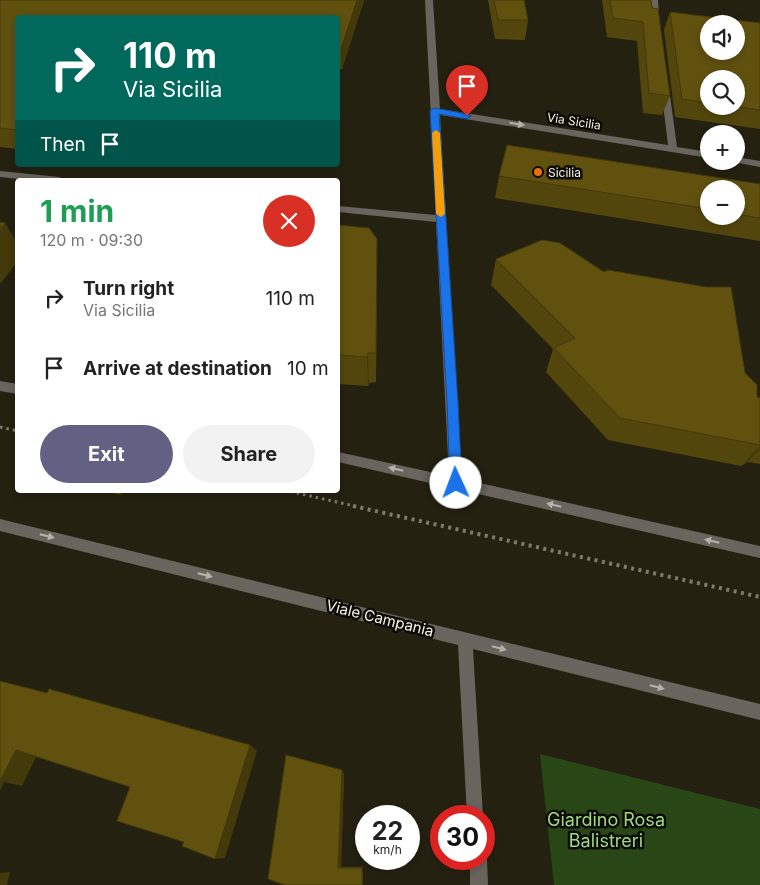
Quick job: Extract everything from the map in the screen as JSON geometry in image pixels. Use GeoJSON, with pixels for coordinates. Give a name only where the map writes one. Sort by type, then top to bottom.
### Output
{"type":"FeatureCollection","features":[{"type":"Feature","properties":{"kind":"street"},"geometry":{"type":"LineString","coordinates":[[429,0],[456,483]]}},
{"type":"Feature","properties":{"kind":"street"},"geometry":{"type":"LineString","coordinates":[[654,0],[659,38]]}},
{"type":"Feature","properties":{"kind":"street"},"geometry":{"type":"LineString","coordinates":[[664,75],[673,150]]}},
{"type":"Feature","properties":{"kind":"street","name":"Via Sicilia"},"geometry":{"type":"LineString","coordinates":[[434,111],[700,154]]}},
{"type":"Feature","properties":{"kind":"street"},"geometry":{"type":"LineString","coordinates":[[745,162],[760,164]]}},
{"type":"Feature","properties":{"kind":"street"},"geometry":{"type":"LineString","coordinates":[[0,174],[39,178]]}},
{"type":"Feature","properties":{"kind":"street"},"geometry":{"type":"LineString","coordinates":[[340,209],[441,219]]}},
{"type":"Feature","properties":{"kind":"street"},"geometry":{"type":"LineString","coordinates":[[0,386],[15,388]]}},
{"type":"Feature","properties":{"kind":"street"},"geometry":{"type":"LineString","coordinates":[[340,457],[760,552]]}},
{"type":"Feature","properties":{"kind":"street","name":"Viale Campania"},"geometry":{"type":"LineString","coordinates":[[0,525],[760,712]]}},
{"type":"Feature","properties":{"kind":"street"},"geometry":{"type":"LineString","coordinates":[[465,639],[474,805]]}},
{"type":"Feature","properties":{"kind":"street"},"geometry":{"type":"LineString","coordinates":[[478,870],[479,885]]}},
{"type":"Feature","properties":{"kind":"path"},"geometry":{"type":"LineString","coordinates":[[0,426],[15,429]]}},
{"type":"Feature","properties":{"kind":"path"},"geometry":{"type":"LineString","coordinates":[[297,493],[760,597]]}},
{"type":"Feature","properties":{"kind":"green space","name":"Giardino Rosa Balistreri"},"geometry":{"type":"Polygon","coordinates":[[[540,754],[760,809],[760,885],[554,885],[540,754]]]}},
{"type":"Feature","properties":{"kind":"building"},"geometry":{"type":"Polygon","coordinates":[[[0,0],[357,0],[341,49],[340,15],[15,15],[15,130],[0,128],[0,0]]]}},
{"type":"Feature","properties":{"kind":"building"},"geometry":{"type":"Polygon","coordinates":[[[494,0],[524,0],[528,20],[498,20],[494,0]]]}},
{"type":"Feature","properties":{"kind":"building"},"geometry":{"type":"Polygon","coordinates":[[[610,0],[651,0],[652,8],[658,9],[670,96],[649,93],[643,22],[613,18],[610,0]]]}},
{"type":"Feature","properties":{"kind":"building"},"geometry":{"type":"Polygon","coordinates":[[[670,12],[700,16],[700,60],[745,60],[745,21],[760,23],[760,110],[745,108],[745,70],[700,70],[700,102],[682,99],[670,12]]]}},
{"type":"Feature","properties":{"kind":"building"},"geometry":{"type":"Polygon","coordinates":[[[507,145],[734,180],[700,180],[700,208],[499,176],[507,145]]]}},
{"type":"Feature","properties":{"kind":"building"},"geometry":{"type":"Polygon","coordinates":[[[745,182],[760,184],[760,218],[745,216],[745,182]]]}},
{"type":"Feature","properties":{"kind":"building"},"geometry":{"type":"Polygon","coordinates":[[[0,222],[5,223],[0,229],[0,222]]]}},
{"type":"Feature","properties":{"kind":"building"},"geometry":{"type":"Polygon","coordinates":[[[340,225],[369,228],[377,239],[376,353],[368,353],[367,357],[340,355],[340,225]]]}},
{"type":"Feature","properties":{"kind":"building"},"geometry":{"type":"Polygon","coordinates":[[[542,240],[560,243],[604,272],[608,270],[706,287],[731,287],[745,373],[757,385],[757,397],[760,398],[760,445],[620,418],[554,348],[575,338],[496,259],[542,240]]]}},
{"type":"Feature","properties":{"kind":"building"},"geometry":{"type":"Polygon","coordinates":[[[0,681],[47,693],[49,689],[250,745],[215,859],[182,846],[184,842],[117,821],[130,787],[16,750],[0,781],[0,681]]]}},
{"type":"Feature","properties":{"kind":"building"},"geometry":{"type":"Polygon","coordinates":[[[286,755],[342,770],[338,868],[362,870],[362,885],[285,885],[268,879],[286,755]]]}},
{"type":"Feature","properties":{"kind":"slow traffic"},"geometry":{"type":"LineString","coordinates":[[436,133],[441,214]]}},
{"type":"Feature","properties":{"kind":"place","name":"Sicilia"},"geometry":{"type":"Point","coordinates":[538,172]}},
{"type":"Feature","properties":{"kind":"route"},"geometry":{"type":"LineString","coordinates":[[456,483],[453,402],[434,111],[467,116]]}}]}
